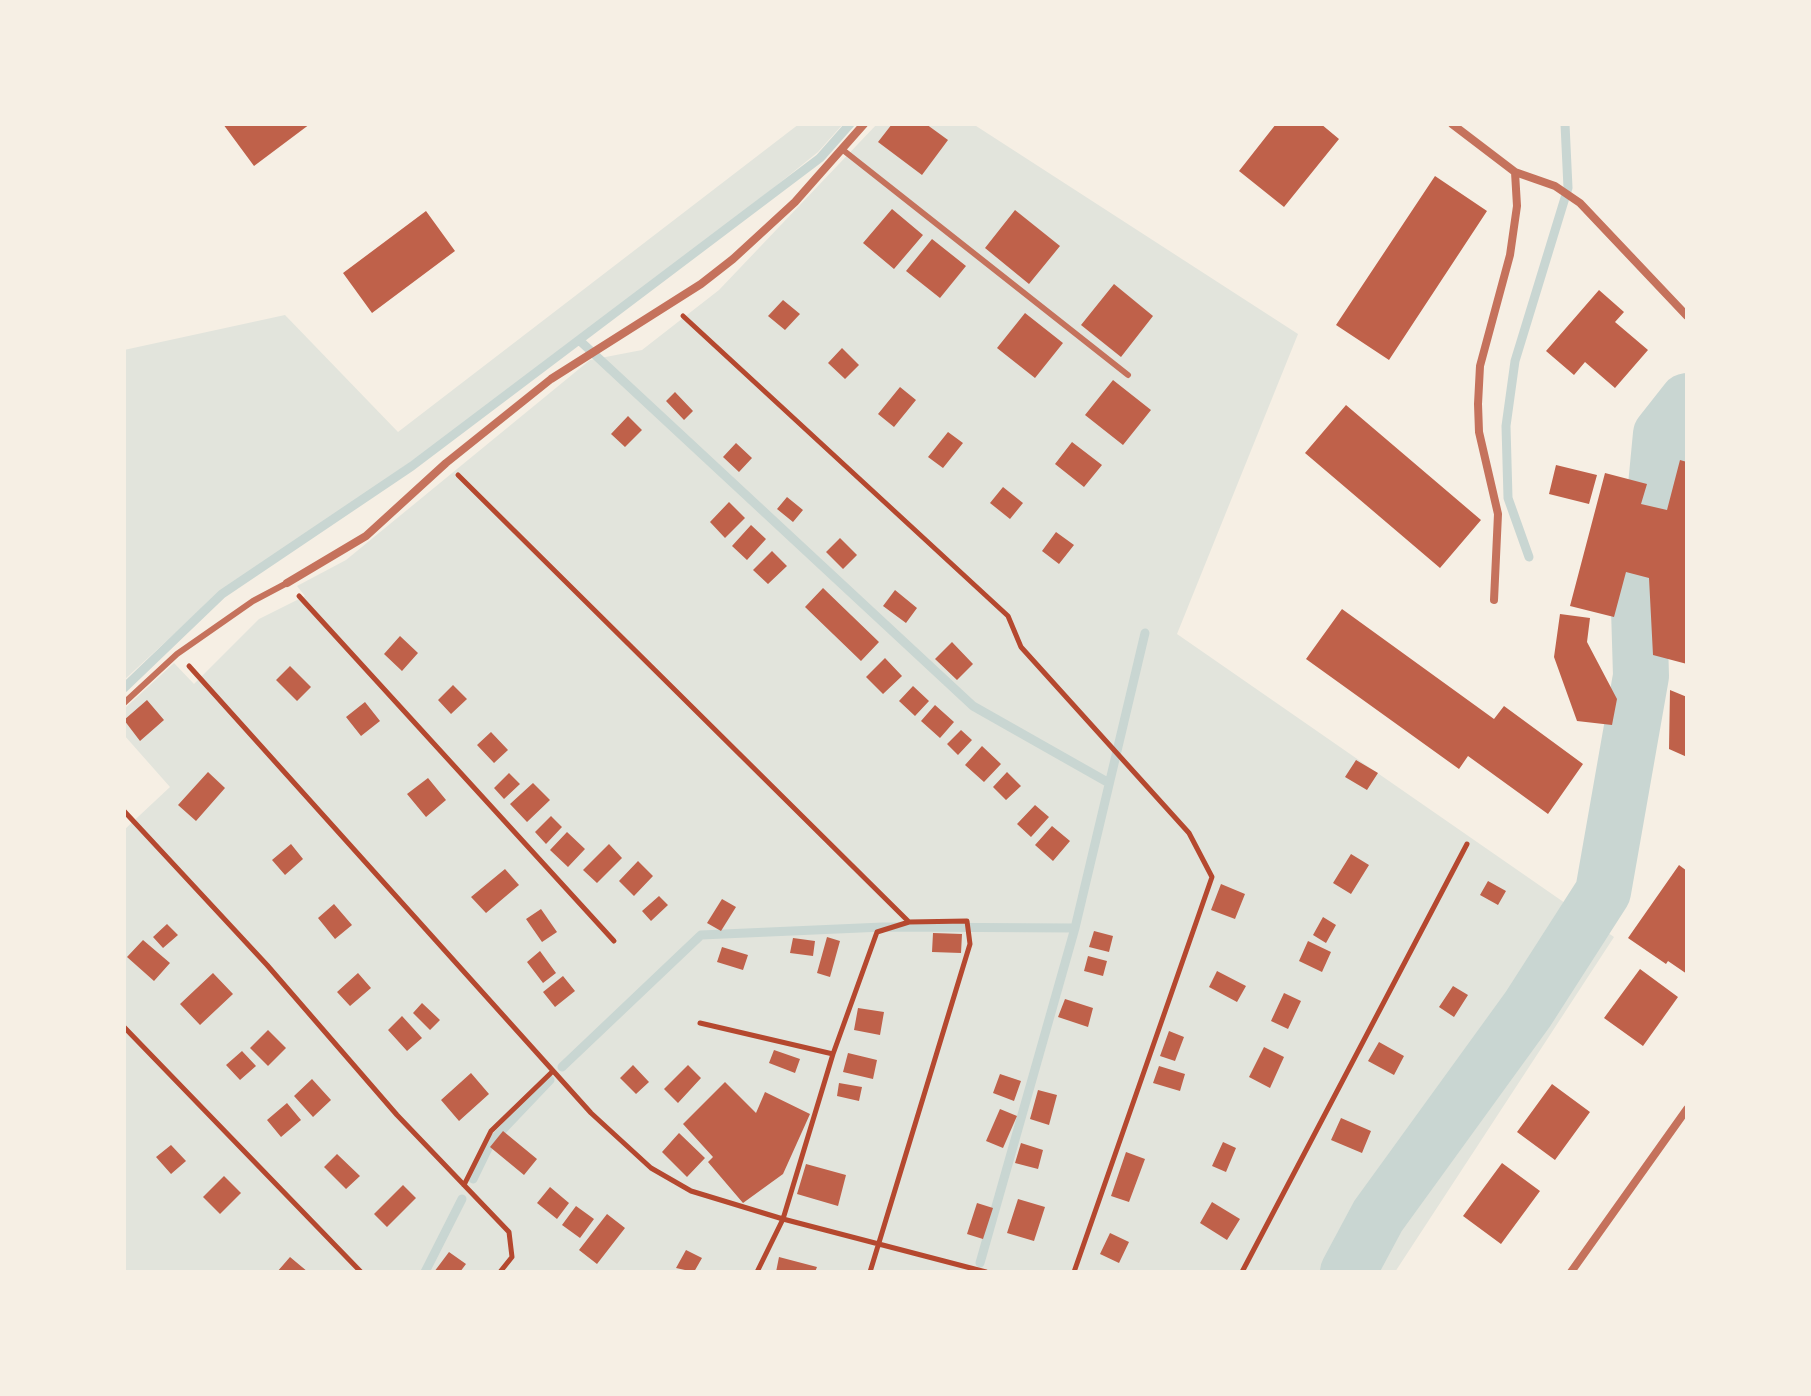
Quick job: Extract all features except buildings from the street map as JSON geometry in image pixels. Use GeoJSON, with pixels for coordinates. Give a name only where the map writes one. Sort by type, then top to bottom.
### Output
{"type":"FeatureCollection","features":[{"type":"Feature","properties":{"kind":"street"},"geometry":{"type":"LineString","coordinates":[[287,583],[366,536],[446,463],[551,379],[671,304],[743,250],[795,202],[864,124]]}},
{"type":"Feature","properties":{"kind":"street"},"geometry":{"type":"LineString","coordinates":[[1452,124],[1515,172],[1555,186],[1599,220],[1687,316]]}},
{"type":"Feature","properties":{"kind":"street"},"geometry":{"type":"LineString","coordinates":[[1494,600],[1498,514],[1479,432],[1478,404],[1480,366],[1510,255],[1517,206],[1515,172]]}},
{"type":"Feature","properties":{"kind":"street"},"geometry":{"type":"LineString","coordinates":[[1571,1272],[1687,1109]]}},
{"type":"Feature","properties":{"kind":"lane"},"geometry":{"type":"LineString","coordinates":[[843,150],[1128,375]]}},
{"type":"Feature","properties":{"kind":"lane"},"geometry":{"type":"LineString","coordinates":[[124,703],[177,654],[253,601],[287,583]]}},
{"type":"Feature","properties":{"kind":"path"},"geometry":{"type":"LineString","coordinates":[[671,304],[1008,616],[1021,647],[1131,773],[1189,833],[1212,877],[1074,1272]]}},
{"type":"Feature","properties":{"kind":"path"},"geometry":{"type":"LineString","coordinates":[[446,463],[908,922]]}},
{"type":"Feature","properties":{"kind":"path"},"geometry":{"type":"LineString","coordinates":[[287,583],[614,941]]}},
{"type":"Feature","properties":{"kind":"path"},"geometry":{"type":"LineString","coordinates":[[177,654],[591,1113],[651,1168],[691,1191],[783,1219],[986,1272]]}},
{"type":"Feature","properties":{"kind":"path"},"geometry":{"type":"LineString","coordinates":[[124,811],[509,1232],[512,1257],[500,1272]]}},
{"type":"Feature","properties":{"kind":"path"},"geometry":{"type":"LineString","coordinates":[[1242,1272],[1467,844]]}},
{"type":"Feature","properties":{"kind":"path"},"geometry":{"type":"LineString","coordinates":[[757,1272],[783,1219],[833,1054],[877,932],[908,922],[967,921],[970,944],[870,1272]]}},
{"type":"Feature","properties":{"kind":"path"},"geometry":{"type":"LineString","coordinates":[[700,1023],[833,1054]]}},
{"type":"Feature","properties":{"kind":"path"},"geometry":{"type":"LineString","coordinates":[[124,1027],[361,1272]]}},
{"type":"Feature","properties":{"kind":"path"},"geometry":{"type":"LineString","coordinates":[[464,1185],[491,1131],[553,1071]]}},
{"type":"Feature","properties":{"kind":"shaded area"},"geometry":{"type":"Polygon","coordinates":[[[799,124],[843,124],[818,152],[709,240],[431,448],[211,600],[124,680],[124,350],[285,315],[398,432],[799,124]]]}},
{"type":"Feature","properties":{"kind":"shaded area"},"geometry":{"type":"Polygon","coordinates":[[[877,124],[973,124],[1298,334],[1177,634],[1614,937],[1395,1272],[124,1272],[124,830],[170,787],[124,735],[124,709],[174,663],[194,684],[259,619],[305,596],[297,586],[346,560],[590,360],[642,350],[719,290],[877,124]]]}},
{"type":"Feature","properties":{"kind":"waterway"},"geometry":{"type":"LineString","coordinates":[[124,688],[222,594],[412,466],[820,158],[850,124]]}},
{"type":"Feature","properties":{"kind":"waterway"},"geometry":{"type":"LineString","coordinates":[[1529,557],[1508,498],[1506,426],[1515,361],[1568,188],[1565,124]]}},
{"type":"Feature","properties":{"kind":"waterway"},"geometry":{"type":"LineString","coordinates":[[579,340],[973,706],[1109,783]]}},
{"type":"Feature","properties":{"kind":"waterway"},"geometry":{"type":"LineString","coordinates":[[1654,507],[1661,434],[1687,401]]}},
{"type":"Feature","properties":{"kind":"waterway"},"geometry":{"type":"LineString","coordinates":[[1348,1272],[1378,1216],[1528,1009],[1603,892],[1641,676],[1638,575]]}},
{"type":"Feature","properties":{"kind":"waterway"},"geometry":{"type":"LineString","coordinates":[[562,1067],[701,935],[883,927],[1075,928],[1145,633]]}},
{"type":"Feature","properties":{"kind":"waterway"},"geometry":{"type":"LineString","coordinates":[[980,1263],[1075,928]]}},
{"type":"Feature","properties":{"kind":"waterway"},"geometry":{"type":"LineString","coordinates":[[473,1179],[491,1142],[550,1080]]}},
{"type":"Feature","properties":{"kind":"waterway"},"geometry":{"type":"LineString","coordinates":[[425,1272],[462,1199]]}}]}
